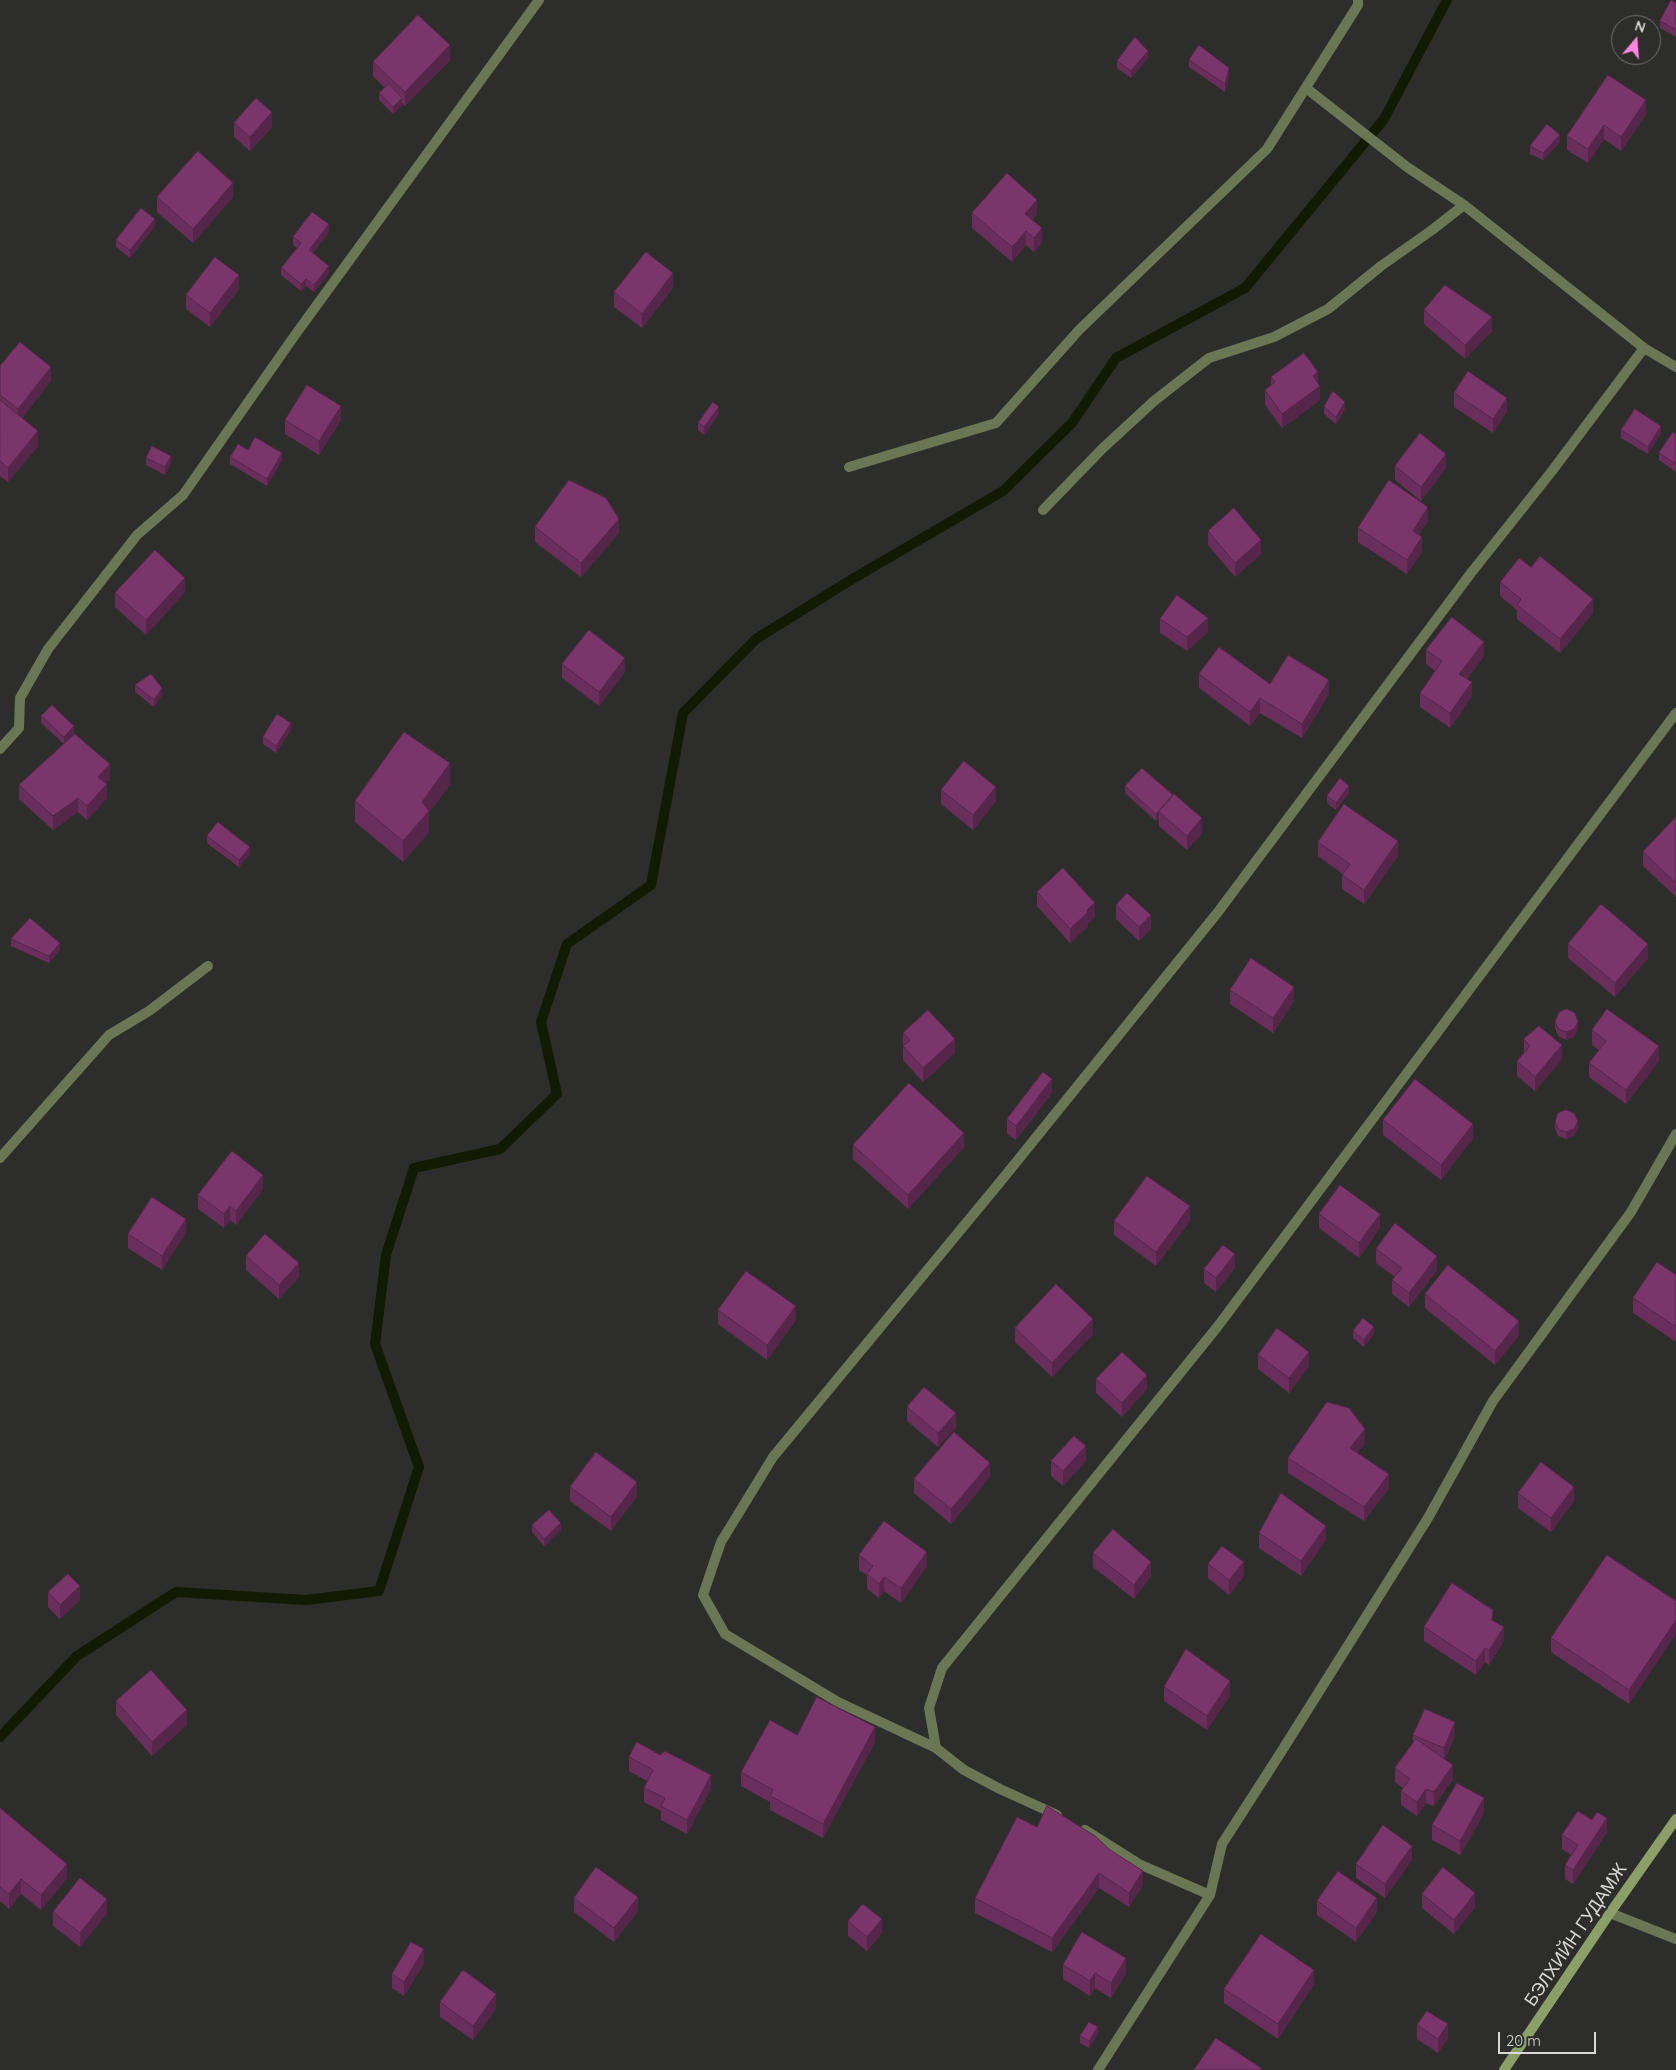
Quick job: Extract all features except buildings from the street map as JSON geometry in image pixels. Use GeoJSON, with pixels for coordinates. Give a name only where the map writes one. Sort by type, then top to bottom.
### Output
{"type":"FeatureCollection","features":[{"type":"Feature","properties":{"kind":"main road","name":"БЭЛХИЙН ГУДАМЖ"},"geometry":{"type":"LineString","coordinates":[[1504,2070],[1676,1819]]}},
{"type":"Feature","properties":{"kind":"street"},"geometry":{"type":"LineString","coordinates":[[0,749],[20,728],[20,698],[48,649],[137,536],[183,495],[295,335],[539,0]]}},
{"type":"Feature","properties":{"kind":"street"},"geometry":{"type":"LineString","coordinates":[[848,467],[996,423],[1078,330],[1267,149],[1358,5],[1358,0]]}},
{"type":"Feature","properties":{"kind":"street"},"geometry":{"type":"LineString","coordinates":[[1306,88],[1407,167],[1464,205],[1644,348],[1676,367]]}},
{"type":"Feature","properties":{"kind":"street"},"geometry":{"type":"LineString","coordinates":[[1043,510],[1102,449],[1154,401],[1209,358],[1274,337],[1328,309],[1381,266],[1464,205]]}},
{"type":"Feature","properties":{"kind":"street"},"geometry":{"type":"LineString","coordinates":[[1210,1895],[1139,1864],[1074,1823],[964,1770],[936,1748],[838,1702],[724,1634],[703,1595],[721,1542],[773,1457],[961,1230],[1218,912],[1471,573],[1552,471],[1644,348]]}},
{"type":"Feature","properties":{"kind":"street"},"geometry":{"type":"LineString","coordinates":[[936,1748],[929,1708],[942,1668],[1218,1326],[1676,712]]}},
{"type":"Feature","properties":{"kind":"street"},"geometry":{"type":"LineString","coordinates":[[0,1158],[110,1035],[149,1011],[208,966]]}},
{"type":"Feature","properties":{"kind":"street"},"geometry":{"type":"LineString","coordinates":[[1098,2070],[1210,1895],[1222,1844],[1284,1749],[1423,1526],[1493,1401],[1630,1212],[1676,1134]]}},
{"type":"Feature","properties":{"kind":"street"},"geometry":{"type":"LineString","coordinates":[[1610,1913],[1676,1939]]}},
{"type":"Feature","properties":{"kind":"waterway"},"geometry":{"type":"LineString","coordinates":[[0,1737],[77,1656],[176,1592],[306,1600],[379,1591],[419,1467],[375,1344],[386,1255],[414,1168],[500,1149],[557,1094],[541,1022],[567,944],[651,885],[683,713],[756,639],[849,581],[1003,491],[1072,423],[1116,358],[1245,288],[1384,119],[1447,0]]}}]}
